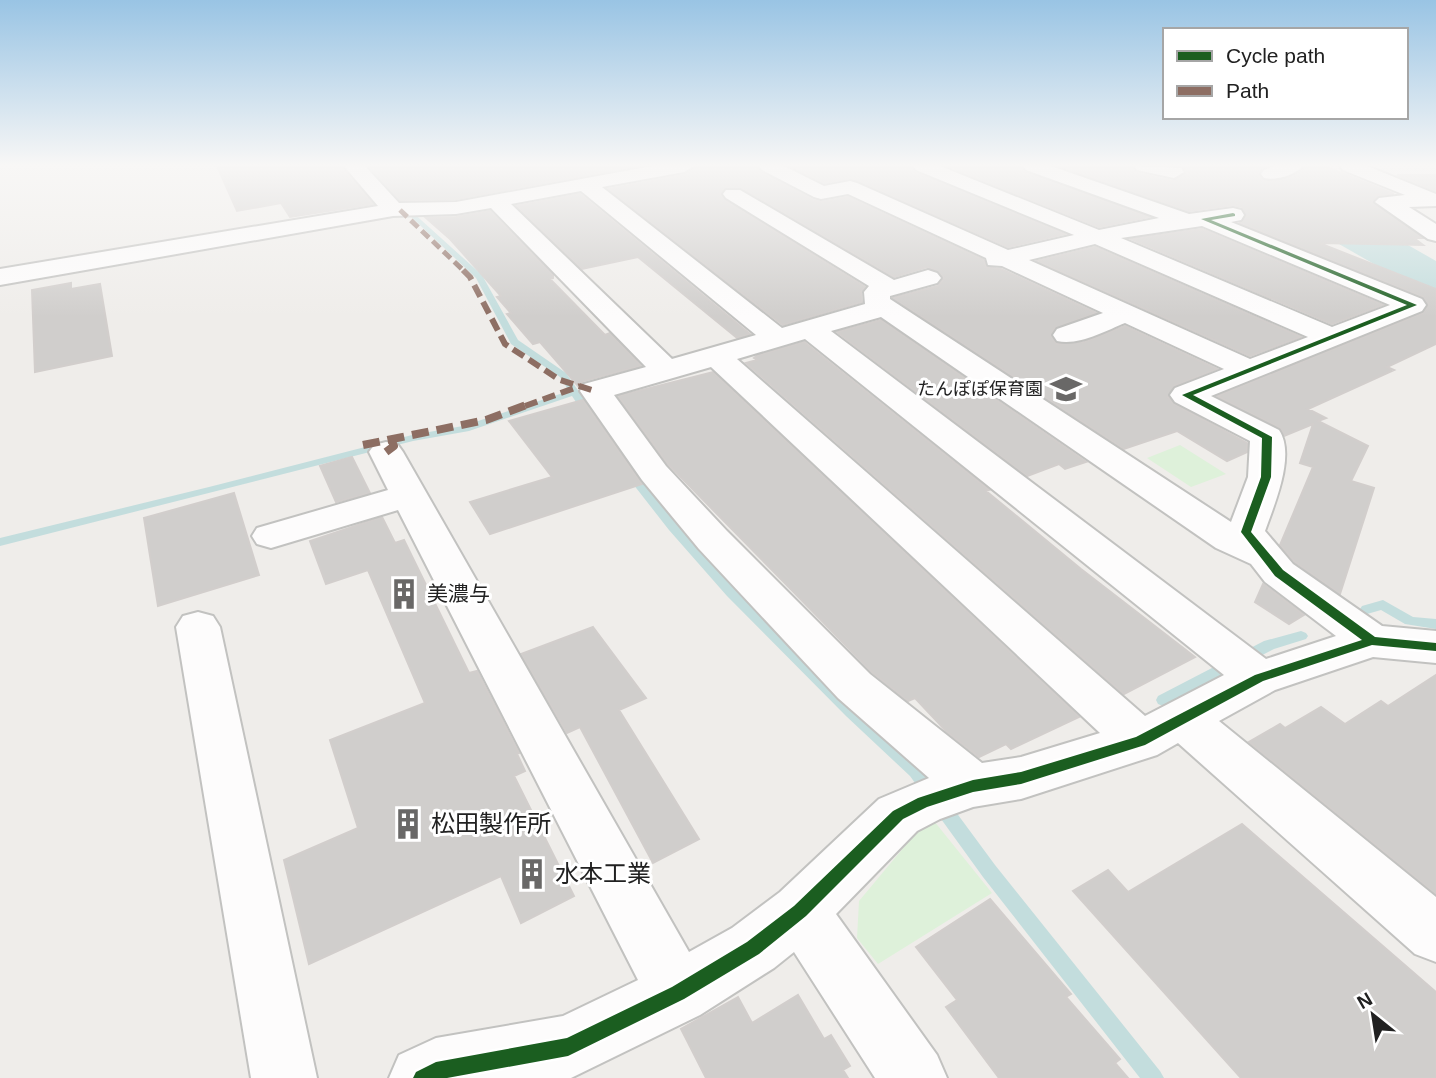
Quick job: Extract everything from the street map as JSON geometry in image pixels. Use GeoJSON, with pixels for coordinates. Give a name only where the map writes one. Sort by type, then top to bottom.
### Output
{"type":"FeatureCollection","features":[{"type":"Feature","properties":{"kind":"street"},"geometry":{"type":"LineString","coordinates":[[0,277],[366,216]]}},
{"type":"Feature","properties":{"kind":"street"},"geometry":{"type":"LineString","coordinates":[[511,216],[668,372]]}},
{"type":"Feature","properties":{"kind":"street"},"geometry":{"type":"LineString","coordinates":[[621,216],[795,335],[1244,667]]}},
{"type":"Feature","properties":{"kind":"street"},"geometry":{"type":"LineString","coordinates":[[770,216],[1230,539],[1264,555]]}},
{"type":"Feature","properties":{"kind":"street"},"geometry":{"type":"LineString","coordinates":[[914,216],[1249,370]]}},
{"type":"Feature","properties":{"kind":"street"},"geometry":{"type":"LineString","coordinates":[[1049,216],[1331,337]]}},
{"type":"Feature","properties":{"kind":"street"},"geometry":{"type":"LineString","coordinates":[[1201,216],[1413,305],[1186,395],[1267,437],[1266,477],[1246,532],[1279,573],[1372,641]]}},
{"type":"Feature","properties":{"kind":"street"},"geometry":{"type":"LineString","coordinates":[[1408,216],[1436,234]]}},
{"type":"Feature","properties":{"kind":"street"},"geometry":{"type":"LineString","coordinates":[[973,265],[1101,237],[1207,218]]}},
{"type":"Feature","properties":{"kind":"street"},"geometry":{"type":"LineString","coordinates":[[928,278],[839,319],[795,335],[595,391],[654,473],[713,540],[854,686],[948,793]]}},
{"type":"Feature","properties":{"kind":"street"},"geometry":{"type":"LineString","coordinates":[[1068,335],[1126,314]]}},
{"type":"Feature","properties":{"kind":"street"},"geometry":{"type":"LineString","coordinates":[[717,357],[1162,730],[1436,934]]}},
{"type":"Feature","properties":{"kind":"street"},"geometry":{"type":"LineString","coordinates":[[386,452],[678,993]]}},
{"type":"Feature","properties":{"kind":"street"},"geometry":{"type":"LineString","coordinates":[[271,536],[409,495]]}},
{"type":"Feature","properties":{"kind":"street"},"geometry":{"type":"LineString","coordinates":[[198,626],[284,1078]]}},
{"type":"Feature","properties":{"kind":"street"},"geometry":{"type":"LineString","coordinates":[[422,1078],[436,1071],[568,1046],[678,993],[753,948],[800,911],[898,815],[948,793],[1021,778],[1162,730],[1244,667],[1372,641],[1436,647]]}},
{"type":"Feature","properties":{"kind":"street"},"geometry":{"type":"LineString","coordinates":[[800,911],[914,1078]]}},
{"type":"Feature","properties":{"kind":"green space"},"geometry":{"type":"Polygon","coordinates":[[[1180,445],[1226,474],[1191,487],[1147,458],[1180,445]]]}},
{"type":"Feature","properties":{"kind":"green space"},"geometry":{"type":"Polygon","coordinates":[[[930,816],[992,893],[878,964],[857,938],[859,901],[930,816]]]}},
{"type":"Feature","properties":{"kind":"building"},"geometry":{"type":"Polygon","coordinates":[[[495,216],[553,275],[550,279],[605,335],[610,333],[641,366],[583,381],[579,387],[540,342],[533,344],[507,314],[511,313],[497,297],[501,296],[450,239],[426,218],[495,216]]]}},
{"type":"Feature","properties":{"kind":"building"},"geometry":{"type":"Polygon","coordinates":[[[527,216],[607,216],[750,334],[737,338],[638,257],[582,269],[527,216]]]}},
{"type":"Feature","properties":{"kind":"building"},"geometry":{"type":"Polygon","coordinates":[[[643,216],[751,216],[865,287],[861,292],[862,302],[783,325],[643,216]]]}},
{"type":"Feature","properties":{"kind":"building"},"geometry":{"type":"Polygon","coordinates":[[[790,216],[890,216],[984,260],[986,267],[1001,269],[1096,313],[1055,328],[1051,336],[1057,344],[1084,342],[1125,326],[1217,369],[1174,386],[1168,397],[1174,404],[1247,443],[1247,452],[1227,461],[1177,431],[1124,449],[893,298],[938,286],[944,278],[938,271],[927,267],[894,277],[790,216]]]}},
{"type":"Feature","properties":{"kind":"building"},"geometry":{"type":"Polygon","coordinates":[[[938,216],[1022,216],[1065,234],[1008,247],[938,216]]]}},
{"type":"Feature","properties":{"kind":"building"},"geometry":{"type":"Polygon","coordinates":[[[1072,216],[1149,217],[1099,227],[1072,216]]]}},
{"type":"Feature","properties":{"kind":"building"},"geometry":{"type":"Polygon","coordinates":[[[1246,216],[1392,216],[1423,238],[1414,238],[1423,245],[1319,243],[1436,289],[1436,344],[1387,367],[1394,370],[1308,409],[1326,418],[1318,421],[1368,446],[1351,481],[1374,488],[1340,594],[1295,562],[1280,545],[1313,467],[1300,463],[1313,424],[1284,436],[1280,428],[1217,396],[1423,313],[1428,304],[1423,297],[1240,223],[1246,216]]]}},
{"type":"Feature","properties":{"kind":"building"},"geometry":{"type":"Polygon","coordinates":[[[1202,229],[1383,305],[1332,324],[1131,239],[1202,229]]]}},
{"type":"Feature","properties":{"kind":"building"},"geometry":{"type":"Polygon","coordinates":[[[1095,247],[1301,337],[1250,356],[1037,261],[1095,247]]]}},
{"type":"Feature","properties":{"kind":"building"},"geometry":{"type":"Polygon","coordinates":[[[71,283],[71,289],[100,284],[112,356],[35,372],[32,290],[71,283]]]}},
{"type":"Feature","properties":{"kind":"building"},"geometry":{"type":"Polygon","coordinates":[[[881,320],[1086,462],[1065,469],[1059,464],[1027,476],[837,332],[881,320]]]}},
{"type":"Feature","properties":{"kind":"building"},"geometry":{"type":"Polygon","coordinates":[[[804,342],[989,490],[986,491],[1081,569],[1195,657],[1124,694],[746,363],[757,360],[754,358],[758,355],[804,342]]]}},
{"type":"Feature","properties":{"kind":"building"},"geometry":{"type":"Polygon","coordinates":[[[713,372],[1079,717],[1011,749],[1006,744],[979,757],[946,731],[915,698],[908,701],[872,672],[668,464],[618,396],[713,372]]]}},
{"type":"Feature","properties":{"kind":"building"},"geometry":{"type":"Polygon","coordinates":[[[583,400],[642,484],[490,534],[470,502],[552,477],[509,421],[583,400]]]}},
{"type":"Feature","properties":{"kind":"building"},"geometry":{"type":"Polygon","coordinates":[[[352,457],[370,493],[336,502],[320,466],[352,457]]]}},
{"type":"Feature","properties":{"kind":"building"},"geometry":{"type":"Polygon","coordinates":[[[234,493],[259,575],[158,606],[144,518],[234,493]]]}},
{"type":"Feature","properties":{"kind":"building"},"geometry":{"type":"Polygon","coordinates":[[[382,517],[395,543],[404,540],[469,673],[477,671],[519,753],[517,754],[525,771],[514,776],[574,896],[521,923],[501,876],[309,964],[284,860],[358,828],[330,740],[425,703],[368,570],[326,584],[310,541],[382,517]]]}},
{"type":"Feature","properties":{"kind":"building"},"geometry":{"type":"Polygon","coordinates":[[[1263,584],[1304,615],[1289,624],[1255,602],[1263,584]]]}},
{"type":"Feature","properties":{"kind":"building"},"geometry":{"type":"Polygon","coordinates":[[[593,627],[646,698],[619,710],[699,839],[653,863],[580,727],[567,733],[521,654],[593,627]]]}},
{"type":"Feature","properties":{"kind":"building"},"geometry":{"type":"Polygon","coordinates":[[[1436,675],[1436,894],[1249,742],[1280,724],[1285,728],[1321,707],[1345,724],[1381,701],[1388,706],[1436,675]]]}},
{"type":"Feature","properties":{"kind":"building"},"geometry":{"type":"Polygon","coordinates":[[[1242,824],[1436,992],[1436,1078],[1241,1078],[1073,891],[1108,870],[1128,892],[1242,824]]]}},
{"type":"Feature","properties":{"kind":"building"},"geometry":{"type":"Polygon","coordinates":[[[990,899],[1071,994],[1066,997],[1120,1059],[1115,1063],[1128,1078],[999,1078],[946,1007],[957,1000],[916,947],[990,899]]]}},
{"type":"Feature","properties":{"kind":"building"},"geometry":{"type":"Polygon","coordinates":[[[798,995],[824,1039],[831,1035],[850,1066],[843,1070],[848,1078],[706,1078],[681,1029],[738,997],[752,1023],[798,995]]]}},
{"type":"Feature","properties":{"kind":"waterway"},"geometry":{"type":"LineString","coordinates":[[414,216],[479,277],[514,342],[563,375],[575,392]]}},
{"type":"Feature","properties":{"kind":"waterway"},"geometry":{"type":"LineString","coordinates":[[1334,216],[1341,226],[1391,254],[1436,284]]}},
{"type":"Feature","properties":{"kind":"waterway"},"geometry":{"type":"LineString","coordinates":[[0,542],[412,438],[465,429],[575,392]]}},
{"type":"Feature","properties":{"kind":"waterway"},"geometry":{"type":"LineString","coordinates":[[575,392],[590,415]]}},
{"type":"Feature","properties":{"kind":"waterway"},"geometry":{"type":"LineString","coordinates":[[630,473],[673,527],[732,593],[851,712],[916,771],[989,871],[1153,1078]]}},
{"type":"Feature","properties":{"kind":"waterway"},"geometry":{"type":"LineString","coordinates":[[1367,609],[1383,605],[1410,621],[1436,624]]}},
{"type":"Feature","properties":{"kind":"waterway"},"geometry":{"type":"LineString","coordinates":[[1163,700],[1269,645],[1301,636]]}},
{"type":"Feature","properties":{"kind":"marked path"},"geometry":{"type":"LineString","coordinates":[[407,216],[470,277],[505,344],[560,380],[595,391]]}},
{"type":"Feature","properties":{"kind":"marked path"},"geometry":{"type":"LineString","coordinates":[[363,445],[486,420],[580,386]]}},
{"type":"Feature","properties":{"kind":"marked path"},"geometry":{"type":"LineString","coordinates":[[386,452],[394,446],[391,439]]}},
{"type":"Feature","properties":{"kind":"cycle path"},"geometry":{"type":"LineString","coordinates":[[1224,216],[1204,219],[1413,305],[1186,395],[1267,437],[1266,477],[1246,532],[1279,573],[1372,641]]}},
{"type":"Feature","properties":{"kind":"cycle path"},"geometry":{"type":"LineString","coordinates":[[422,1078],[436,1071],[568,1047],[678,993],[753,948],[800,911],[898,815],[923,802],[973,786],[1021,778],[1140,741],[1259,678],[1372,641],[1436,647]]}},
{"type":"Feature","properties":{"kind":"place","name":"たんぽぽ保育園"},"geometry":{"type":"Point","coordinates":[1066,389]}},
{"type":"Feature","properties":{"kind":"place","name":"美濃与"},"geometry":{"type":"Point","coordinates":[404,594]}},
{"type":"Feature","properties":{"kind":"place","name":"松田製作所"},"geometry":{"type":"Point","coordinates":[408,824]}},
{"type":"Feature","properties":{"kind":"place","name":"水本工業"},"geometry":{"type":"Point","coordinates":[532,874]}}]}
